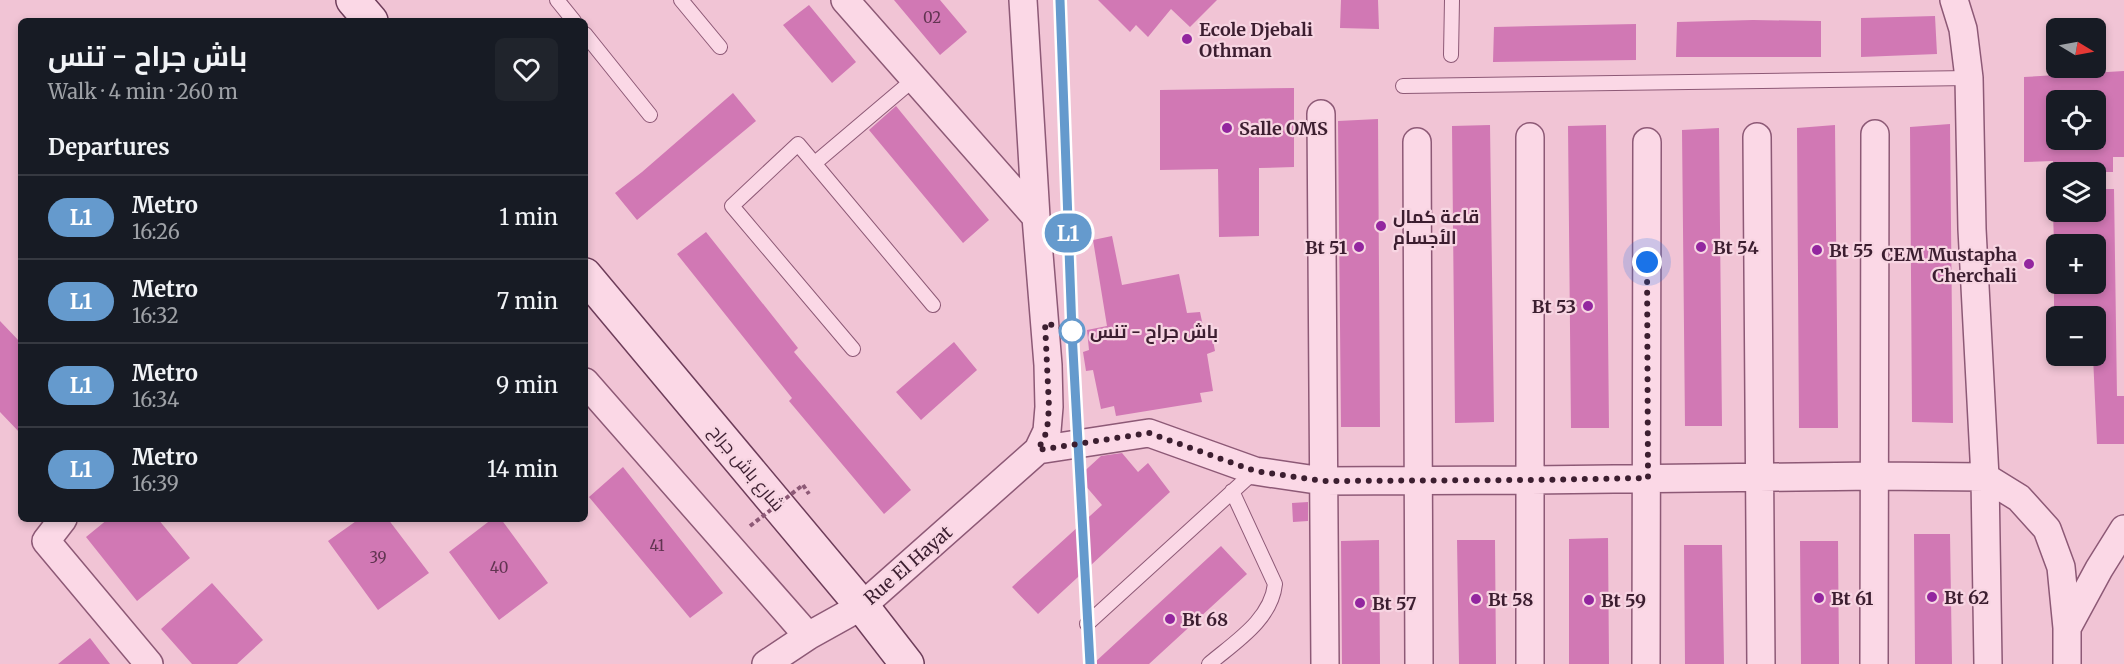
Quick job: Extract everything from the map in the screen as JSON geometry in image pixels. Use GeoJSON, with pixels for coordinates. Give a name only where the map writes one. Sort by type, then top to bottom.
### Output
{"type":"FeatureCollection","features":[{"type":"Feature","properties":{"kind":"main road"},"geometry":{"type":"LineString","coordinates":[[353,0],[368,18]]}},
{"type":"Feature","properties":{"kind":"main road","name":"شارع باش جراح"},"geometry":{"type":"LineString","coordinates":[[588,278],[862,606],[907,664]]}},
{"type":"Feature","properties":{"kind":"street"},"geometry":{"type":"LineString","coordinates":[[845,0],[913,80],[1036,217]]}},
{"type":"Feature","properties":{"kind":"street"},"geometry":{"type":"LineString","coordinates":[[1023,0],[1036,217],[1048,365],[1047,431],[1038,450]]}},
{"type":"Feature","properties":{"kind":"street"},"geometry":{"type":"LineString","coordinates":[[1954,0],[1963,28],[1969,78],[1972,229],[1984,477],[1988,664]]}},
{"type":"Feature","properties":{"kind":"street"},"geometry":{"type":"LineString","coordinates":[[1321,114],[1325,664]]}},
{"type":"Feature","properties":{"kind":"street"},"geometry":{"type":"LineString","coordinates":[[1874,664],[1875,134]]}},
{"type":"Feature","properties":{"kind":"street"},"geometry":{"type":"LineString","coordinates":[[1530,137],[1530,664]]}},
{"type":"Feature","properties":{"kind":"street"},"geometry":{"type":"LineString","coordinates":[[1757,137],[1761,664]]}},
{"type":"Feature","properties":{"kind":"street"},"geometry":{"type":"LineString","coordinates":[[1417,142],[1419,664]]}},
{"type":"Feature","properties":{"kind":"street"},"geometry":{"type":"LineString","coordinates":[[1646,664],[1647,142]]}},
{"type":"Feature","properties":{"kind":"street"},"geometry":{"type":"LineString","coordinates":[[588,385],[808,636]]}},
{"type":"Feature","properties":{"kind":"street"},"geometry":{"type":"LineString","coordinates":[[1038,450],[1149,433],[1255,471],[1323,481],[1984,477],[2019,498],[2048,529],[2061,567],[2067,628],[2067,664]]}},
{"type":"Feature","properties":{"kind":"street","name":"Rue El Hayat"},"geometry":{"type":"LineString","coordinates":[[766,664],[808,636],[862,606],[1038,450]]}},
{"type":"Feature","properties":{"kind":"street"},"geometry":{"type":"LineString","coordinates":[[61,522],[46,541],[149,664]]}},
{"type":"Feature","properties":{"kind":"street"},"geometry":{"type":"LineString","coordinates":[[2067,628],[2099,569],[2124,530]]}},
{"type":"Feature","properties":{"kind":"lane"},"geometry":{"type":"LineString","coordinates":[[557,0],[572,18]]}},
{"type":"Feature","properties":{"kind":"lane"},"geometry":{"type":"LineString","coordinates":[[681,0],[720,47]]}},
{"type":"Feature","properties":{"kind":"lane"},"geometry":{"type":"LineString","coordinates":[[1451,55],[1452,0]]}},
{"type":"Feature","properties":{"kind":"lane"},"geometry":{"type":"LineString","coordinates":[[588,38],[650,115]]}},
{"type":"Feature","properties":{"kind":"lane"},"geometry":{"type":"LineString","coordinates":[[1403,86],[1969,78]]}},
{"type":"Feature","properties":{"kind":"lane"},"geometry":{"type":"LineString","coordinates":[[815,163],[913,80]]}},
{"type":"Feature","properties":{"kind":"lane"},"geometry":{"type":"LineString","coordinates":[[854,349],[732,206],[798,144],[933,305]]}},
{"type":"Feature","properties":{"kind":"lane"},"geometry":{"type":"LineString","coordinates":[[1087,624],[1255,471]]}},
{"type":"Feature","properties":{"kind":"lane"},"geometry":{"type":"LineString","coordinates":[[1209,664],[1263,617],[1274,596],[1275,584],[1232,491]]}},
{"type":"Feature","properties":{"kind":"path"},"geometry":{"type":"LineString","coordinates":[[750,526],[804,485]]}},
{"type":"Feature","properties":{"kind":"building"},"geometry":{"type":"Polygon","coordinates":[[[894,0],[940,0],[967,32],[940,55],[894,0]]]}},
{"type":"Feature","properties":{"kind":"building"},"geometry":{"type":"Polygon","coordinates":[[[1098,0],[1217,0],[1190,27],[1171,9],[1148,37],[1136,25],[1130,32],[1098,0]]]}},
{"type":"Feature","properties":{"kind":"building"},"geometry":{"type":"Polygon","coordinates":[[[1341,0],[1378,0],[1379,29],[1340,28],[1341,0]]]}},
{"type":"Feature","properties":{"kind":"building"},"geometry":{"type":"Polygon","coordinates":[[[809,5],[856,62],[832,83],[783,25],[809,5]]]}},
{"type":"Feature","properties":{"kind":"building"},"geometry":{"type":"Polygon","coordinates":[[[1935,16],[1937,54],[1861,57],[1861,18],[1935,16]]]}},
{"type":"Feature","properties":{"kind":"building"},"geometry":{"type":"Polygon","coordinates":[[[1821,21],[1821,57],[1676,57],[1677,22],[1821,21]]]}},
{"type":"Feature","properties":{"kind":"building"},"geometry":{"type":"Polygon","coordinates":[[[1636,24],[1636,60],[1493,62],[1494,27],[1636,24]]]}},
{"type":"Feature","properties":{"kind":"building"},"geometry":{"type":"Polygon","coordinates":[[[2124,71],[2124,157],[2113,157],[2113,172],[2106,172],[2106,162],[2024,162],[2024,77],[2106,78],[2106,72],[2124,71]]]}},
{"type":"Feature","properties":{"kind":"building","name":"Salle OMS"},"geometry":{"type":"Polygon","coordinates":[[[1294,88],[1294,167],[1259,168],[1259,236],[1219,237],[1218,169],[1160,170],[1160,90],[1294,88]]]}},
{"type":"Feature","properties":{"kind":"building"},"geometry":{"type":"Polygon","coordinates":[[[733,93],[756,121],[637,220],[615,193],[733,93]]]}},
{"type":"Feature","properties":{"kind":"building"},"geometry":{"type":"Polygon","coordinates":[[[896,106],[989,220],[963,243],[869,130],[896,106]]]}},
{"type":"Feature","properties":{"kind":"building","name":"Bt 51"},"geometry":{"type":"Polygon","coordinates":[[[1378,119],[1380,427],[1341,427],[1338,121],[1378,119]]]}},
{"type":"Feature","properties":{"kind":"building"},"geometry":{"type":"Polygon","coordinates":[[[1950,124],[1953,423],[1912,422],[1910,127],[1950,124]]]}},
{"type":"Feature","properties":{"kind":"building"},"geometry":{"type":"Polygon","coordinates":[[[1490,125],[1494,422],[1455,423],[1452,126],[1490,125]]]}},
{"type":"Feature","properties":{"kind":"building","name":"Bt 53"},"geometry":{"type":"Polygon","coordinates":[[[1606,125],[1609,428],[1571,428],[1568,126],[1606,125]]]}},
{"type":"Feature","properties":{"kind":"building","name":"Bt 55"},"geometry":{"type":"Polygon","coordinates":[[[1835,125],[1838,428],[1799,428],[1797,128],[1835,125]]]}},
{"type":"Feature","properties":{"kind":"building","name":"Bt 54"},"geometry":{"type":"Polygon","coordinates":[[[1719,128],[1722,426],[1685,426],[1682,130],[1719,128]]]}},
{"type":"Feature","properties":{"kind":"building"},"geometry":{"type":"Polygon","coordinates":[[[2106,189],[2114,189],[2117,396],[2124,396],[2124,444],[2097,444],[2093,366],[2106,366],[2106,306],[2054,306],[2054,294],[2106,294],[2106,234],[2054,234],[2053,222],[2106,222],[2106,189]]]}},
{"type":"Feature","properties":{"kind":"building"},"geometry":{"type":"Polygon","coordinates":[[[706,232],[798,348],[794,352],[911,490],[884,514],[789,401],[792,398],[677,254],[706,232]]]}},
{"type":"Feature","properties":{"kind":"building"},"geometry":{"type":"Polygon","coordinates":[[[1112,236],[1122,285],[1179,274],[1187,313],[1200,312],[1204,331],[1211,330],[1215,351],[1207,354],[1213,391],[1200,393],[1202,402],[1116,416],[1114,406],[1101,409],[1093,370],[1086,371],[1083,352],[1089,350],[1087,330],[1107,326],[1093,240],[1112,236]]]}},
{"type":"Feature","properties":{"kind":"building"},"geometry":{"type":"Polygon","coordinates":[[[0,321],[18,340],[18,431],[0,412],[0,321]]]}},
{"type":"Feature","properties":{"kind":"building"},"geometry":{"type":"Polygon","coordinates":[[[954,342],[977,370],[921,420],[896,392],[954,342]]]}},
{"type":"Feature","properties":{"kind":"building"},"geometry":{"type":"Polygon","coordinates":[[[1122,453],[1138,472],[1148,463],[1170,492],[1038,614],[1012,587],[1102,505],[1078,477],[1101,456],[1122,453]]]}},
{"type":"Feature","properties":{"kind":"building"},"geometry":{"type":"Polygon","coordinates":[[[623,467],[723,593],[690,618],[589,497],[623,467]]]}},
{"type":"Feature","properties":{"kind":"building"},"geometry":{"type":"Polygon","coordinates":[[[1308,502],[1308,521],[1293,522],[1292,503],[1308,502]]]}},
{"type":"Feature","properties":{"kind":"building"},"geometry":{"type":"Polygon","coordinates":[[[104,522],[160,522],[190,558],[137,601],[86,537],[104,522]]]}},
{"type":"Feature","properties":{"kind":"building"},"geometry":{"type":"Polygon","coordinates":[[[355,522],[390,522],[429,573],[378,610],[328,541],[355,522]]]}},
{"type":"Feature","properties":{"kind":"building"},"geometry":{"type":"Polygon","coordinates":[[[488,522],[503,522],[548,583],[499,620],[449,552],[488,522]]]}},
{"type":"Feature","properties":{"kind":"building","name":"Bt 62"},"geometry":{"type":"Polygon","coordinates":[[[1914,534],[1950,534],[1952,664],[1915,664],[1914,534]]]}},
{"type":"Feature","properties":{"kind":"building","name":"Bt 59"},"geometry":{"type":"Polygon","coordinates":[[[1608,538],[1609,664],[1569,664],[1569,539],[1608,538]]]}},
{"type":"Feature","properties":{"kind":"building","name":"Bt 57"},"geometry":{"type":"Polygon","coordinates":[[[1379,540],[1380,664],[1342,664],[1341,541],[1379,540]]]}},
{"type":"Feature","properties":{"kind":"building","name":"Bt 58"},"geometry":{"type":"Polygon","coordinates":[[[1457,540],[1495,540],[1496,664],[1459,664],[1457,540]]]}},
{"type":"Feature","properties":{"kind":"building","name":"Bt 61"},"geometry":{"type":"Polygon","coordinates":[[[1800,541],[1838,541],[1839,664],[1801,664],[1800,541]]]}},
{"type":"Feature","properties":{"kind":"building"},"geometry":{"type":"Polygon","coordinates":[[[1684,545],[1722,545],[1724,664],[1685,664],[1684,545]]]}},
{"type":"Feature","properties":{"kind":"building","name":"Bt 68"},"geometry":{"type":"Polygon","coordinates":[[[1221,546],[1247,574],[1149,664],[1093,664],[1221,546]]]}},
{"type":"Feature","properties":{"kind":"building"},"geometry":{"type":"Polygon","coordinates":[[[212,583],[263,640],[237,664],[192,664],[161,629],[212,583]]]}},
{"type":"Feature","properties":{"kind":"building"},"geometry":{"type":"Polygon","coordinates":[[[90,638],[110,664],[58,664],[90,638]]]}},
{"type":"Feature","properties":{"kind":"metro line","name":"L1"},"geometry":{"type":"LineString","coordinates":[[1060,0],[1072,332],[1090,664]]}},
{"type":"Feature","properties":{"kind":"place","name":"Ecole Djebali Othman"},"geometry":{"type":"Point","coordinates":[1187,39]}},
{"type":"Feature","properties":{"kind":"place","name":"Salle OMS"},"geometry":{"type":"Point","coordinates":[1227,128]}},
{"type":"Feature","properties":{"kind":"place","name":"قاعة كمال الأجسام"},"geometry":{"type":"Point","coordinates":[1381,226]}},
{"type":"Feature","properties":{"kind":"place","name":"Bt 51"},"geometry":{"type":"Point","coordinates":[1359,247]}},
{"type":"Feature","properties":{"kind":"place","name":"Bt 54"},"geometry":{"type":"Point","coordinates":[1701,247]}},
{"type":"Feature","properties":{"kind":"place","name":"Bt 55"},"geometry":{"type":"Point","coordinates":[1817,250]}},
{"type":"Feature","properties":{"kind":"place","name":"CEM Mustapha Cherchali"},"geometry":{"type":"Point","coordinates":[2029,264]}},
{"type":"Feature","properties":{"kind":"place","name":"Bt 53"},"geometry":{"type":"Point","coordinates":[1588,306]}},
{"type":"Feature","properties":{"kind":"place","name":"باش جراح - تنس"},"geometry":{"type":"Point","coordinates":[1072,331]}},
{"type":"Feature","properties":{"kind":"place","name":"Bt 62"},"geometry":{"type":"Point","coordinates":[1932,597]}},
{"type":"Feature","properties":{"kind":"place","name":"Bt 61"},"geometry":{"type":"Point","coordinates":[1819,598]}},
{"type":"Feature","properties":{"kind":"place","name":"Bt 58"},"geometry":{"type":"Point","coordinates":[1476,599]}},
{"type":"Feature","properties":{"kind":"place","name":"Bt 59"},"geometry":{"type":"Point","coordinates":[1589,600]}},
{"type":"Feature","properties":{"kind":"place","name":"Bt 57"},"geometry":{"type":"Point","coordinates":[1360,603]}},
{"type":"Feature","properties":{"kind":"place","name":"Bt 68"},"geometry":{"type":"Point","coordinates":[1170,619]}},
{"type":"Feature","properties":{"kind":"route"},"geometry":{"type":"LineString","coordinates":[[1072,331],[1045,323],[1049,407],[1047,431],[1038,450],[1149,433],[1255,471],[1323,481],[1648,478],[1647,262]]}}]}
